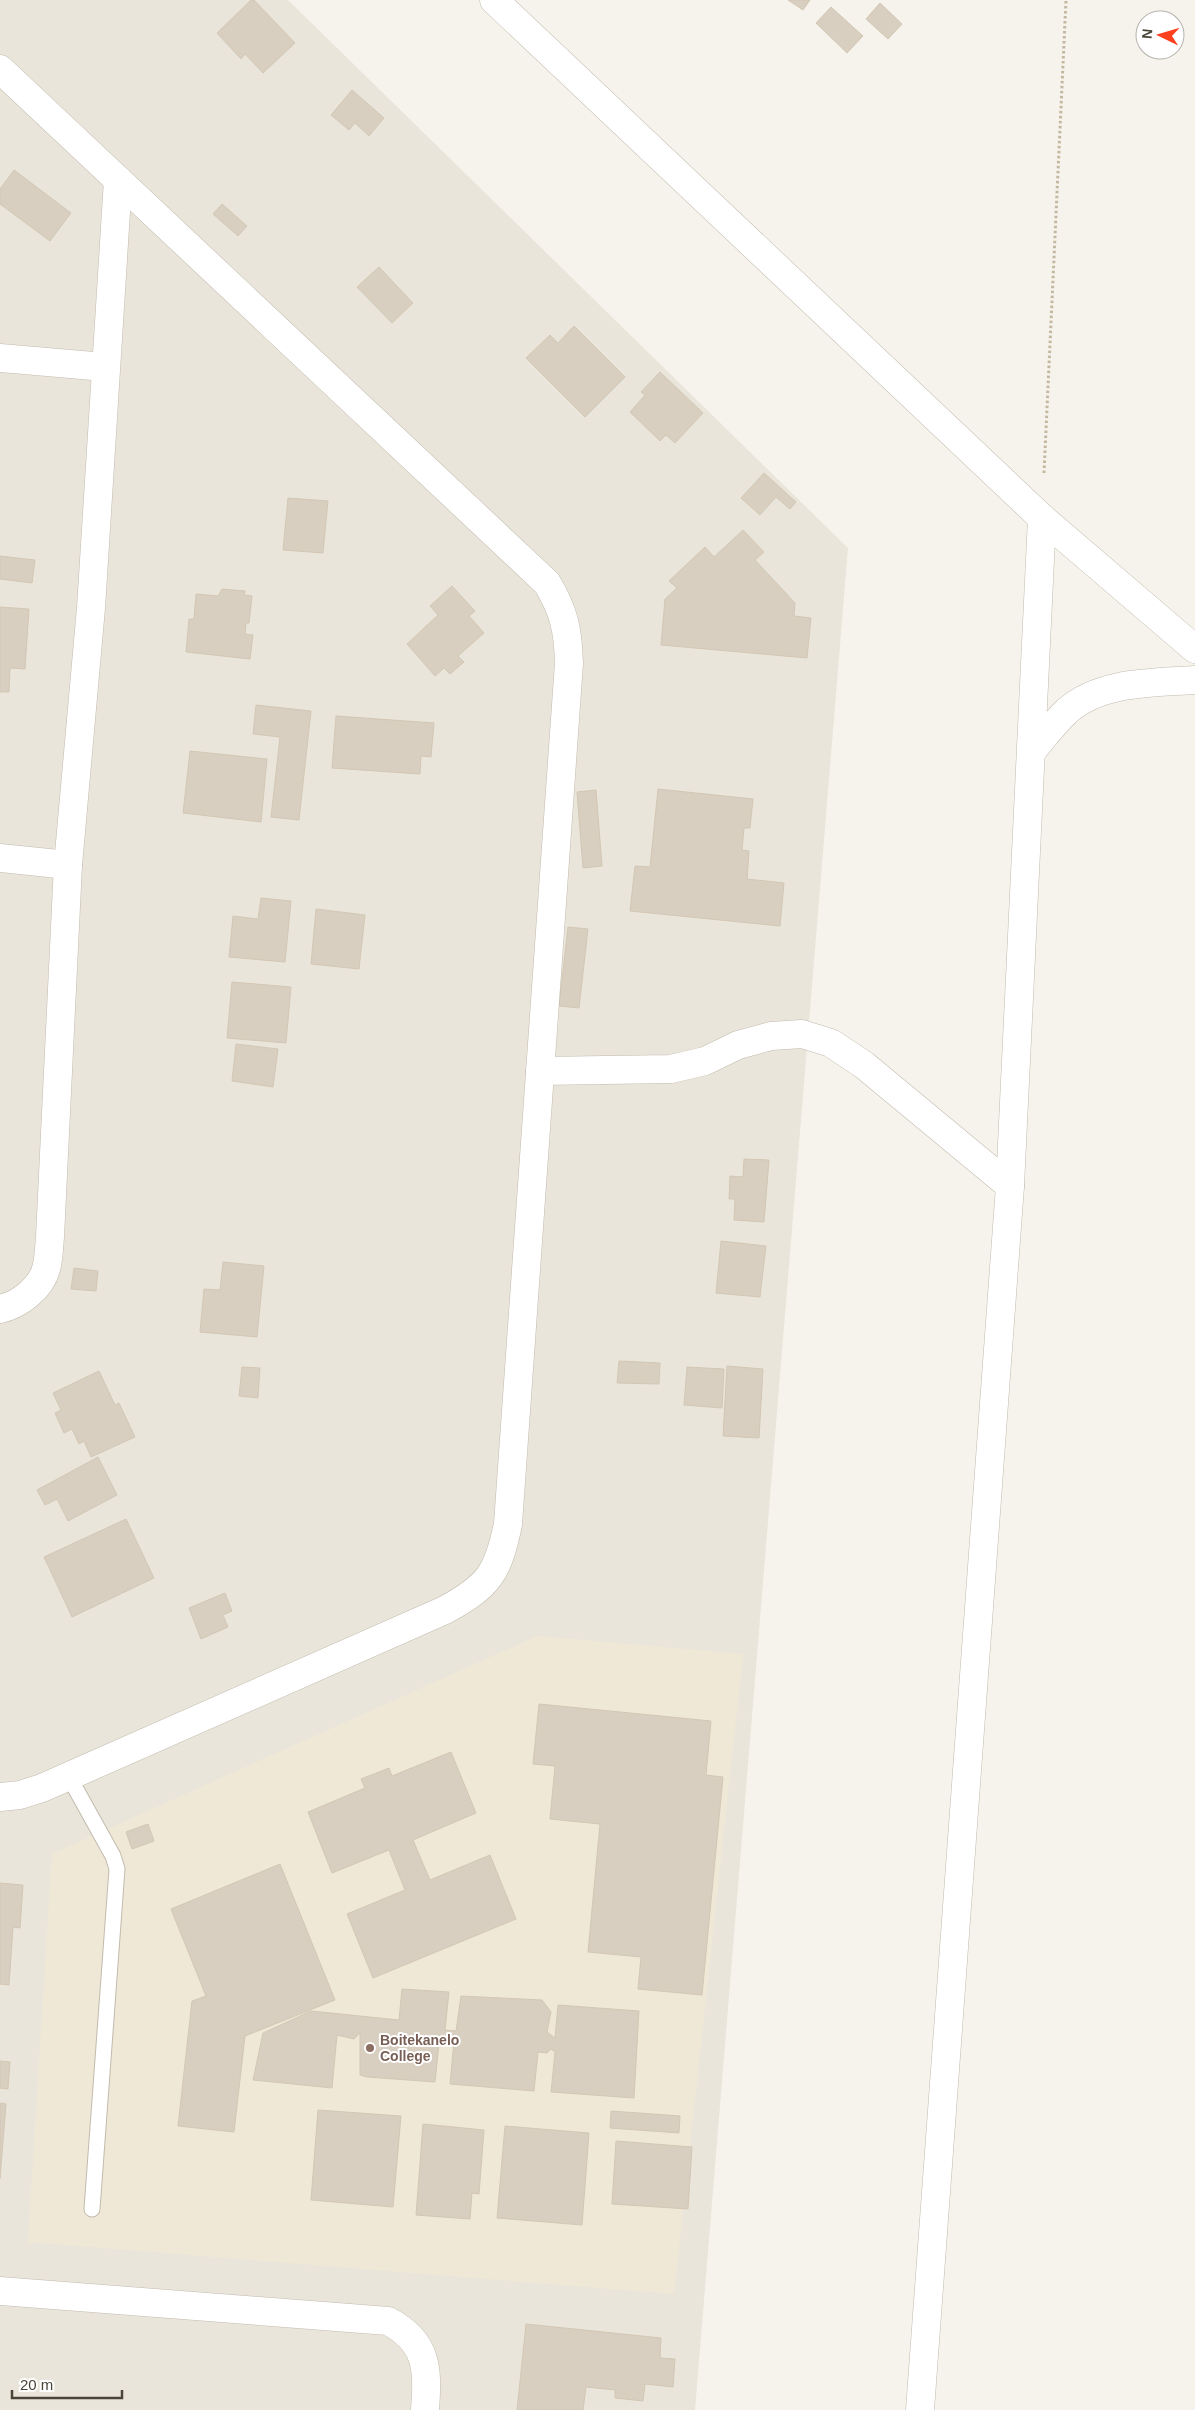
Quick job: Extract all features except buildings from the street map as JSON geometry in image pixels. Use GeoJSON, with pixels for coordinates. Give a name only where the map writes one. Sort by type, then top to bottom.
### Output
{"type":"FeatureCollection","features":[{"type":"Feature","properties":{"kind":"street"},"geometry":{"type":"LineString","coordinates":[[494,0],[1042,518],[1195,650]]}},
{"type":"Feature","properties":{"kind":"street"},"geometry":{"type":"LineString","coordinates":[[0,69],[547,583],[559,603],[568,630],[569,663],[508,1524],[502,1556],[488,1580],[467,1598],[445,1610],[28,1792],[0,1797]]}},
{"type":"Feature","properties":{"kind":"street"},"geometry":{"type":"LineString","coordinates":[[0,1309],[10,1307],[34,1290],[46,1270],[50,1237],[68,865],[91,608],[118,180]]}},
{"type":"Feature","properties":{"kind":"street"},"geometry":{"type":"LineString","coordinates":[[0,358],[105,367]]}},
{"type":"Feature","properties":{"kind":"street"},"geometry":{"type":"LineString","coordinates":[[920,2410],[1010,1186],[1042,518]]}},
{"type":"Feature","properties":{"kind":"street"},"geometry":{"type":"LineString","coordinates":[[1032,751],[1068,711],[1085,698],[1110,689],[1133,685],[1195,680]]}},
{"type":"Feature","properties":{"kind":"street"},"geometry":{"type":"LineString","coordinates":[[0,858],[68,865]]}},
{"type":"Feature","properties":{"kind":"street"},"geometry":{"type":"LineString","coordinates":[[540,1071],[670,1069],[705,1061],[738,1045],[771,1036],[802,1034],[831,1043],[864,1065],[1010,1186]]}},
{"type":"Feature","properties":{"kind":"street"},"geometry":{"type":"LineString","coordinates":[[0,2291],[388,2322],[403,2330],[424,2358],[428,2375],[425,2410]]}},
{"type":"Feature","properties":{"kind":"lane"},"geometry":{"type":"LineString","coordinates":[[68,1775],[113,1856],[117,1869],[92,2209]]}},
{"type":"Feature","properties":{"kind":"path"},"geometry":{"type":"LineString","coordinates":[[1042,518],[1066,0]]}},
{"type":"Feature","properties":{"kind":"shaded area"},"geometry":{"type":"Polygon","coordinates":[[[0,0],[288,0],[848,548],[695,2410],[0,2410],[0,0]]]}},
{"type":"Feature","properties":{"kind":"shaded area","name":"Boitekanelo College"},"geometry":{"type":"Polygon","coordinates":[[[537,1636],[743,1654],[674,2294],[28,2242],[52,1854],[537,1636]]]}},
{"type":"Feature","properties":{"kind":"place","name":"Boitekanelo College"},"geometry":{"type":"Point","coordinates":[370,2048]}}]}
